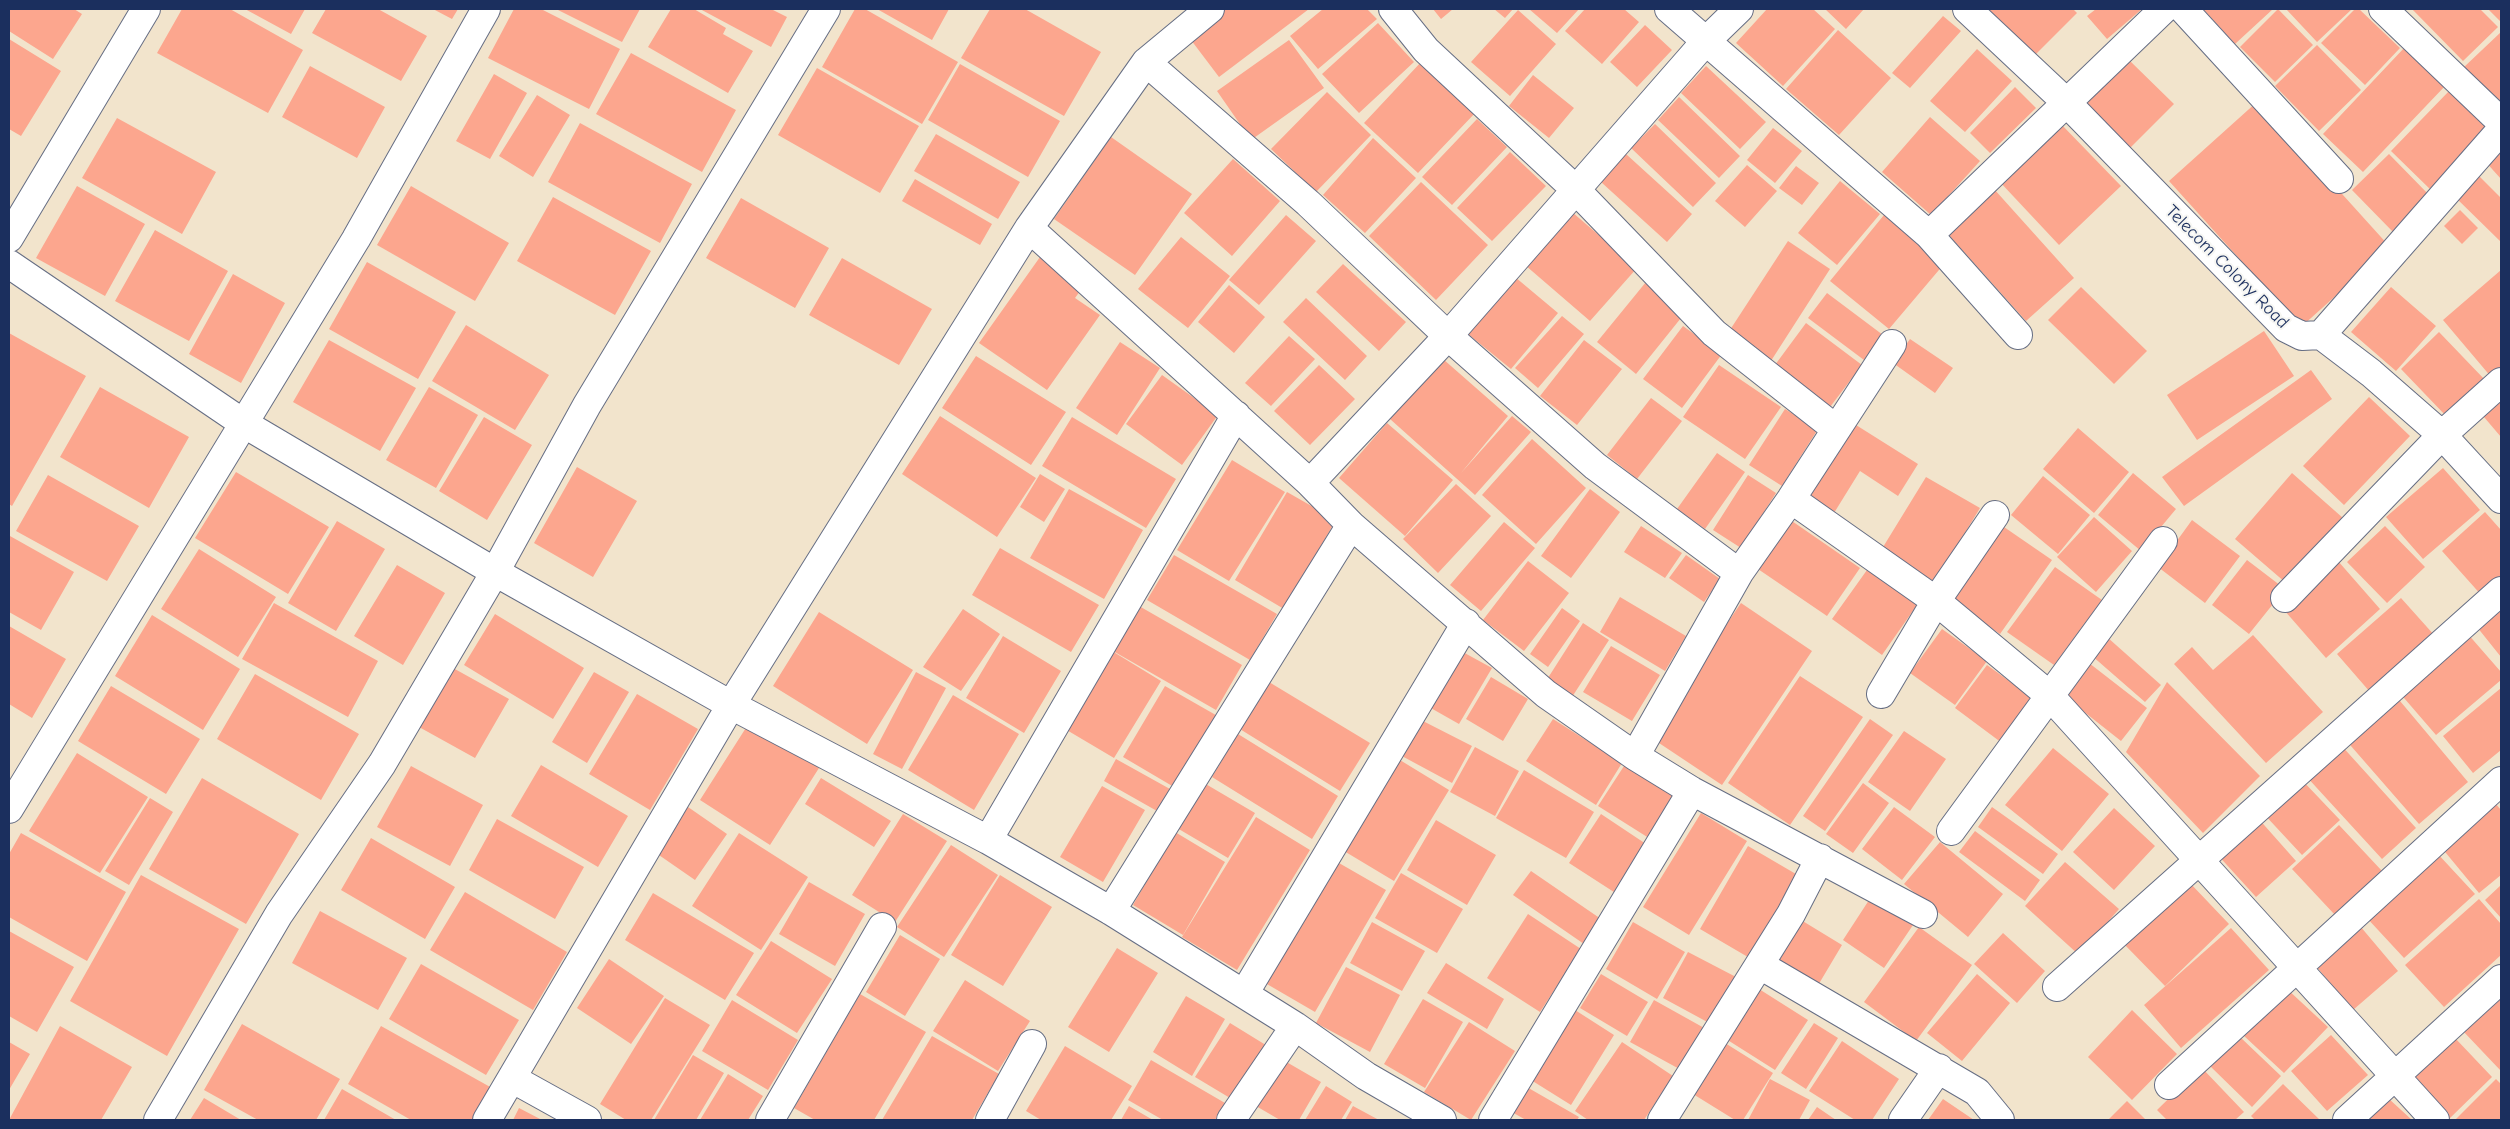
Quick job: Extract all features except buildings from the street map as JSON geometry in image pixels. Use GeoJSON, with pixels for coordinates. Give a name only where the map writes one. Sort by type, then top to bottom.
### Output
{"type":"FeatureCollection","features":[{"type":"Feature","properties":{"kind":"street"},"geometry":{"type":"LineString","coordinates":[[9,238],[146,9]]}},
{"type":"Feature","properties":{"kind":"street"},"geometry":{"type":"LineString","coordinates":[[9,809],[356,239],[486,9]]}},
{"type":"Feature","properties":{"kind":"street"},"geometry":{"type":"LineString","coordinates":[[158,1120],[279,914],[382,764],[495,572],[587,404],[826,9]]}},
{"type":"Feature","properties":{"kind":"street"},"geometry":{"type":"LineString","coordinates":[[487,1120],[616,897],[731,705],[1029,228],[1146,62],[1210,9]]}},
{"type":"Feature","properties":{"kind":"street"},"geometry":{"type":"LineString","coordinates":[[1393,9],[1426,50],[1575,189],[1714,333],[1836,429]]}},
{"type":"Feature","properties":{"kind":"street"},"geometry":{"type":"LineString","coordinates":[[1669,9],[1929,235],[2018,335]]}},
{"type":"Feature","properties":{"kind":"street"},"geometry":{"type":"LineString","coordinates":[[1310,483],[1448,336],[1705,42],[1739,9]]}},
{"type":"Feature","properties":{"kind":"street","name":"Telecom Colony Road"},"geometry":{"type":"LineString","coordinates":[[1967,9],[2067,103],[2286,328],[2302,336],[2322,335]]}},
{"type":"Feature","properties":{"kind":"street"},"geometry":{"type":"LineString","coordinates":[[1929,235],[2164,9]]}},
{"type":"Feature","properties":{"kind":"street"},"geometry":{"type":"LineString","coordinates":[[2184,9],[2339,179]]}},
{"type":"Feature","properties":{"kind":"street"},"geometry":{"type":"LineString","coordinates":[[2383,9],[2501,122]]}},
{"type":"Feature","properties":{"kind":"street"},"geometry":{"type":"LineString","coordinates":[[1146,62],[1308,203],[1448,336],[1594,466],[1739,573]]}},
{"type":"Feature","properties":{"kind":"street"},"geometry":{"type":"LineString","coordinates":[[2501,130],[2322,335],[2371,373],[2442,435],[2501,499]]}},
{"type":"Feature","properties":{"kind":"street"},"geometry":{"type":"LineString","coordinates":[[1029,228],[1310,483],[1351,525],[1546,694],[1635,756],[1692,791],[1923,914]]}},
{"type":"Feature","properties":{"kind":"street"},"geometry":{"type":"LineString","coordinates":[[9,264],[243,422],[495,572],[731,705],[988,840],[1111,911],[1295,1026],[1366,1076],[1442,1120]]}},
{"type":"Feature","properties":{"kind":"street"},"geometry":{"type":"LineString","coordinates":[[1635,756],[1739,573],[1791,499],[1892,344]]}},
{"type":"Feature","properties":{"kind":"street"},"geometry":{"type":"LineString","coordinates":[[2285,598],[2442,435],[2501,382]]}},
{"type":"Feature","properties":{"kind":"street"},"geometry":{"type":"LineString","coordinates":[[988,840],[1236,415]]}},
{"type":"Feature","properties":{"kind":"street"},"geometry":{"type":"LineString","coordinates":[[1791,499],[1936,601],[2049,695],[2435,1120]]}},
{"type":"Feature","properties":{"kind":"street"},"geometry":{"type":"LineString","coordinates":[[1881,694],[1936,601],[1995,515]]}},
{"type":"Feature","properties":{"kind":"street"},"geometry":{"type":"LineString","coordinates":[[1111,911],[1351,525]]}},
{"type":"Feature","properties":{"kind":"street"},"geometry":{"type":"LineString","coordinates":[[1951,831],[2163,541]]}},
{"type":"Feature","properties":{"kind":"street"},"geometry":{"type":"LineString","coordinates":[[2057,988],[2501,591]]}},
{"type":"Feature","properties":{"kind":"street"},"geometry":{"type":"LineString","coordinates":[[1244,994],[1466,623]]}},
{"type":"Feature","properties":{"kind":"street"},"geometry":{"type":"LineString","coordinates":[[2169,1085],[2501,781]]}},
{"type":"Feature","properties":{"kind":"street"},"geometry":{"type":"LineString","coordinates":[[1493,1120],[1692,791]]}},
{"type":"Feature","properties":{"kind":"street"},"geometry":{"type":"LineString","coordinates":[[1662,1120],[1791,914],[1820,858]]}},
{"type":"Feature","properties":{"kind":"street"},"geometry":{"type":"LineString","coordinates":[[770,1120],[882,927]]}},
{"type":"Feature","properties":{"kind":"street"},"geometry":{"type":"LineString","coordinates":[[1760,965],[1978,1092],[2000,1120]]}},
{"type":"Feature","properties":{"kind":"street"},"geometry":{"type":"LineString","coordinates":[[2347,1120],[2501,978]]}},
{"type":"Feature","properties":{"kind":"street"},"geometry":{"type":"LineString","coordinates":[[1231,1120],[1295,1026]]}},
{"type":"Feature","properties":{"kind":"street"},"geometry":{"type":"LineString","coordinates":[[990,1120],[1032,1044]]}},
{"type":"Feature","properties":{"kind":"street"},"geometry":{"type":"LineString","coordinates":[[1903,1120],[1939,1068]]}},
{"type":"Feature","properties":{"kind":"street"},"geometry":{"type":"LineString","coordinates":[[512,1078],[587,1120]]}}]}
